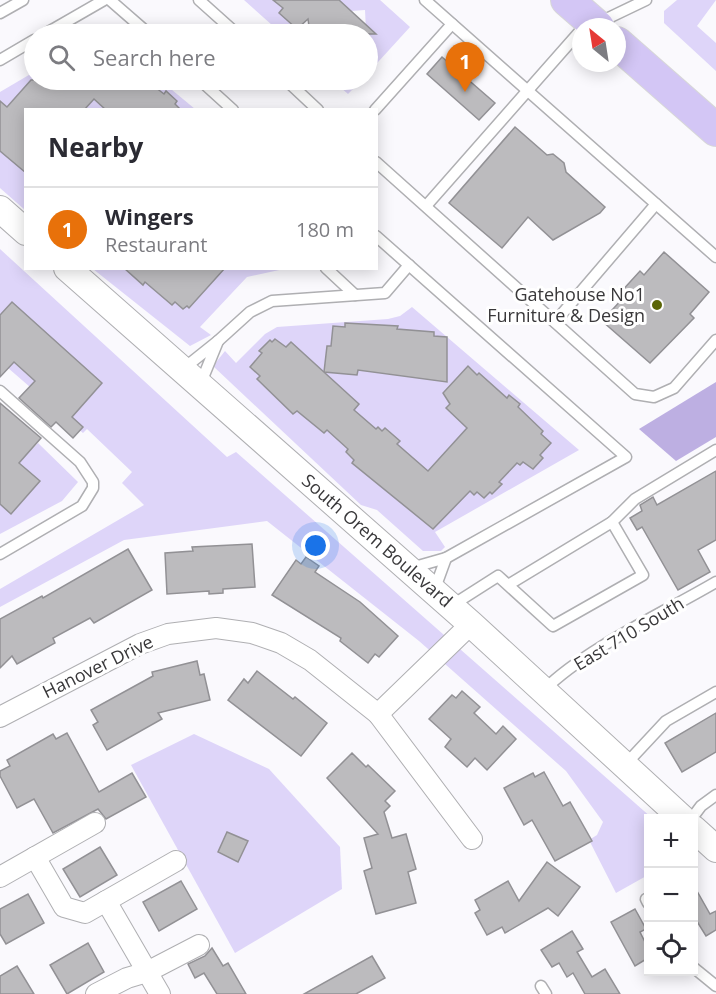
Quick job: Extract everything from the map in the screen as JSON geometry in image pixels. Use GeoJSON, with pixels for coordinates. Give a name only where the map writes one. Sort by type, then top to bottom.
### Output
{"type":"FeatureCollection","features":[{"type":"Feature","properties":{"kind":"main road"},"geometry":{"type":"LineString","coordinates":[[626,55],[716,130]]}},
{"type":"Feature","properties":{"kind":"street"},"geometry":{"type":"LineString","coordinates":[[0,209],[24,230]]}},
{"type":"Feature","properties":{"kind":"street","name":"South Orem Boulevard"},"geometry":{"type":"LineString","coordinates":[[69,270],[471,624],[677,814]]}},
{"type":"Feature","properties":{"kind":"street"},"geometry":{"type":"LineString","coordinates":[[378,714],[471,624]]}},
{"type":"Feature","properties":{"kind":"street","name":"Hanover Drive"},"geometry":{"type":"LineString","coordinates":[[0,717],[140,644],[168,634],[216,628],[252,633],[281,643],[310,660],[378,714],[472,838]]}},
{"type":"Feature","properties":{"kind":"street"},"geometry":{"type":"LineString","coordinates":[[0,877],[95,823]]}},
{"type":"Feature","properties":{"kind":"street"},"geometry":{"type":"LineString","coordinates":[[698,833],[716,849]]}},
{"type":"Feature","properties":{"kind":"street"},"geometry":{"type":"LineString","coordinates":[[35,857],[64,908],[85,913],[176,861]]}},
{"type":"Feature","properties":{"kind":"street"},"geometry":{"type":"LineString","coordinates":[[106,901],[160,994]]}},
{"type":"Feature","properties":{"kind":"street"},"geometry":{"type":"LineString","coordinates":[[96,994],[127,978],[147,972],[199,945]]}},
{"type":"Feature","properties":{"kind":"lane"},"geometry":{"type":"LineString","coordinates":[[0,13],[22,0]]}},
{"type":"Feature","properties":{"kind":"lane"},"geometry":{"type":"LineString","coordinates":[[62,24],[104,0]]}},
{"type":"Feature","properties":{"kind":"lane"},"geometry":{"type":"LineString","coordinates":[[110,0],[138,24]]}},
{"type":"Feature","properties":{"kind":"lane"},"geometry":{"type":"LineString","coordinates":[[199,0],[226,24]]}},
{"type":"Feature","properties":{"kind":"lane"},"geometry":{"type":"LineString","coordinates":[[425,0],[716,257]]}},
{"type":"Feature","properties":{"kind":"lane"},"geometry":{"type":"LineString","coordinates":[[606,18],[646,0]]}},
{"type":"Feature","properties":{"kind":"lane"},"geometry":{"type":"LineString","coordinates":[[377,108],[452,24]]}},
{"type":"Feature","properties":{"kind":"lane"},"geometry":{"type":"LineString","coordinates":[[426,206],[572,44]]}},
{"type":"Feature","properties":{"kind":"lane"},"geometry":{"type":"LineString","coordinates":[[0,60],[24,46]]}},
{"type":"Feature","properties":{"kind":"lane"},"geometry":{"type":"LineString","coordinates":[[211,90],[231,108]]}},
{"type":"Feature","properties":{"kind":"lane"},"geometry":{"type":"LineString","coordinates":[[297,90],[316,108]]}},
{"type":"Feature","properties":{"kind":"lane"},"geometry":{"type":"LineString","coordinates":[[378,164],[635,394],[654,397],[674,388],[716,340]]}},
{"type":"Feature","properties":{"kind":"lane"},"geometry":{"type":"LineString","coordinates":[[555,322],[656,204]]}},
{"type":"Feature","properties":{"kind":"lane"},"geometry":{"type":"LineString","coordinates":[[378,238],[626,457],[446,558],[409,569]]}},
{"type":"Feature","properties":{"kind":"lane"},"geometry":{"type":"LineString","coordinates":[[191,377],[218,341],[250,312],[272,301],[385,294],[409,265]]}},
{"type":"Feature","properties":{"kind":"lane"},"geometry":{"type":"LineString","coordinates":[[328,270],[355,295]]}},
{"type":"Feature","properties":{"kind":"lane"},"geometry":{"type":"LineString","coordinates":[[191,377],[218,341]]}},
{"type":"Feature","properties":{"kind":"lane"},"geometry":{"type":"LineString","coordinates":[[0,391],[80,462],[93,482],[93,488],[82,506],[0,555]]}},
{"type":"Feature","properties":{"kind":"lane"},"geometry":{"type":"LineString","coordinates":[[508,585],[612,522],[635,499],[716,450]]}},
{"type":"Feature","properties":{"kind":"lane"},"geometry":{"type":"LineString","coordinates":[[446,558],[442,599],[498,576],[553,626],[643,576],[612,522]]}},
{"type":"Feature","properties":{"kind":"lane","name":"East 710 South"},"geometry":{"type":"LineString","coordinates":[[544,690],[601,649],[716,582]]}},
{"type":"Feature","properties":{"kind":"lane"},"geometry":{"type":"LineString","coordinates":[[625,765],[666,722],[716,692]]}},
{"type":"Feature","properties":{"kind":"lane"},"geometry":{"type":"LineString","coordinates":[[695,814],[701,806],[716,795]]}},
{"type":"Feature","properties":{"kind":"lane"},"geometry":{"type":"LineString","coordinates":[[698,972],[716,986]]}},
{"type":"Feature","properties":{"kind":"shaded area"},"geometry":{"type":"Polygon","coordinates":[[[244,0],[273,0],[283,8],[279,13],[291,24],[271,24],[244,0]]]}},
{"type":"Feature","properties":{"kind":"shaded area"},"geometry":{"type":"Polygon","coordinates":[[[339,0],[380,0],[410,27],[378,62],[378,24],[366,24],[365,10],[351,11],[339,0]]]}},
{"type":"Feature","properties":{"kind":"shaded area"},"geometry":{"type":"Polygon","coordinates":[[[677,0],[716,0],[697,26],[716,43],[716,71],[664,23],[664,11],[677,0]]]}},
{"type":"Feature","properties":{"kind":"shaded area"},"geometry":{"type":"Polygon","coordinates":[[[24,78],[24,90],[172,90],[194,108],[24,108],[24,209],[0,188],[0,92],[24,78]]]}},
{"type":"Feature","properties":{"kind":"shaded area"},"geometry":{"type":"Polygon","coordinates":[[[0,249],[227,457],[236,452],[647,814],[644,814],[644,877],[616,893],[589,840],[597,835],[603,822],[566,771],[419,641],[267,521],[124,540],[0,607],[0,589],[144,505],[122,483],[132,472],[87,429],[83,433],[0,361],[0,350],[73,415],[12,303],[0,315],[0,249]]]}},
{"type":"Feature","properties":{"kind":"shaded area"},"geometry":{"type":"Polygon","coordinates":[[[94,270],[279,270],[247,277],[200,327],[211,335],[190,346],[94,270]]]}},
{"type":"Feature","properties":{"kind":"shaded area"},"geometry":{"type":"Polygon","coordinates":[[[412,307],[579,450],[435,532],[445,547],[441,551],[423,551],[377,510],[361,505],[213,366],[225,351],[236,363],[265,334],[277,327],[388,319],[400,316],[412,307]]]}},
{"type":"Feature","properties":{"kind":"shaded area"},"geometry":{"type":"Polygon","coordinates":[[[716,382],[716,437],[676,461],[639,429],[716,382]]]}},
{"type":"Feature","properties":{"kind":"shaded area"},"geometry":{"type":"Polygon","coordinates":[[[0,429],[28,453],[38,443],[78,482],[62,501],[0,534],[0,504],[11,513],[40,481],[0,446],[0,429]]]}},
{"type":"Feature","properties":{"kind":"shaded area"},"geometry":{"type":"Polygon","coordinates":[[[194,734],[269,769],[340,847],[342,889],[235,953],[131,765],[194,734]]]}},
{"type":"Feature","properties":{"kind":"building"},"geometry":{"type":"Polygon","coordinates":[[[273,0],[339,0],[365,24],[309,24],[308,19],[302,24],[291,24],[279,13],[283,8],[273,0]]]}},
{"type":"Feature","properties":{"kind":"building"},"geometry":{"type":"Polygon","coordinates":[[[442,57],[495,103],[479,120],[427,74],[442,57]]]}},
{"type":"Feature","properties":{"kind":"building"},"geometry":{"type":"Polygon","coordinates":[[[24,88],[24,90],[159,90],[164,94],[166,91],[177,101],[175,104],[179,108],[104,108],[94,99],[86,108],[24,108],[24,171],[0,151],[0,101],[7,107],[24,88]]]}},
{"type":"Feature","properties":{"kind":"building"},"geometry":{"type":"Polygon","coordinates":[[[515,127],[547,155],[553,154],[564,163],[566,172],[605,207],[600,213],[553,240],[528,217],[502,248],[449,203],[515,127]]]}},
{"type":"Feature","properties":{"kind":"building","name":"Gatehouse No1 Furniture & Design"},"geometry":{"type":"Polygon","coordinates":[[[664,252],[709,292],[690,314],[694,318],[650,363],[602,321],[624,297],[619,294],[640,271],[644,275],[664,252]]]}},
{"type":"Feature","properties":{"kind":"building"},"geometry":{"type":"Polygon","coordinates":[[[126,270],[223,270],[189,308],[187,306],[183,309],[175,302],[172,305],[145,282],[143,285],[126,270]]]}},
{"type":"Feature","properties":{"kind":"building"},"geometry":{"type":"Polygon","coordinates":[[[12,302],[102,383],[72,417],[83,427],[73,438],[56,422],[51,427],[19,398],[35,381],[14,362],[0,377],[0,315],[12,302]]]}},
{"type":"Feature","properties":{"kind":"building"},"geometry":{"type":"Polygon","coordinates":[[[345,323],[398,326],[397,329],[434,332],[434,336],[447,337],[447,382],[358,370],[357,375],[324,372],[327,346],[331,346],[333,326],[345,327],[345,323]]]}},
{"type":"Feature","properties":{"kind":"building"},"geometry":{"type":"Polygon","coordinates":[[[275,339],[286,347],[291,342],[359,404],[354,410],[376,429],[378,427],[382,431],[385,428],[400,441],[397,444],[428,471],[467,428],[446,408],[450,404],[443,393],[468,366],[507,398],[509,395],[520,404],[518,407],[543,431],[541,434],[551,443],[540,455],[543,458],[533,469],[523,462],[520,465],[517,463],[499,482],[502,484],[484,498],[477,492],[474,495],[470,491],[433,529],[352,463],[354,460],[346,452],[348,449],[327,430],[324,433],[297,411],[293,414],[257,379],[260,376],[250,367],[262,353],[259,351],[270,340],[272,342],[275,339]]]}},
{"type":"Feature","properties":{"kind":"building"},"geometry":{"type":"Polygon","coordinates":[[[0,403],[41,438],[19,463],[40,481],[11,514],[0,504],[0,403]]]}},
{"type":"Feature","properties":{"kind":"building"},"geometry":{"type":"Polygon","coordinates":[[[716,471],[716,540],[698,550],[710,572],[678,590],[642,527],[637,530],[630,518],[642,511],[640,505],[653,497],[657,505],[716,471]]]}},
{"type":"Feature","properties":{"kind":"building"},"geometry":{"type":"Polygon","coordinates":[[[252,544],[255,587],[223,589],[223,593],[209,594],[209,591],[167,594],[165,553],[193,551],[192,547],[252,544]]]}},
{"type":"Feature","properties":{"kind":"building"},"geometry":{"type":"Polygon","coordinates":[[[128,549],[152,590],[94,623],[90,618],[53,638],[55,643],[17,664],[12,656],[0,668],[0,619],[42,596],[43,598],[128,549]]]}},
{"type":"Feature","properties":{"kind":"building"},"geometry":{"type":"Polygon","coordinates":[[[306,557],[319,566],[315,572],[360,602],[398,636],[379,657],[375,654],[368,663],[340,641],[341,638],[272,595],[296,560],[301,564],[306,557]]]}},
{"type":"Feature","properties":{"kind":"building"},"geometry":{"type":"Polygon","coordinates":[[[197,661],[200,675],[204,674],[210,700],[158,713],[162,719],[107,750],[93,725],[98,722],[91,710],[153,676],[152,672],[197,661]]]}},
{"type":"Feature","properties":{"kind":"building"},"geometry":{"type":"Polygon","coordinates":[[[257,671],[327,723],[301,756],[228,700],[244,679],[248,683],[257,671]]]}},
{"type":"Feature","properties":{"kind":"building"},"geometry":{"type":"Polygon","coordinates":[[[462,691],[480,707],[474,713],[496,734],[503,726],[516,739],[487,770],[475,758],[467,767],[445,747],[451,739],[429,719],[452,695],[456,698],[462,691]]]}},
{"type":"Feature","properties":{"kind":"building"},"geometry":{"type":"Polygon","coordinates":[[[716,713],[716,752],[682,772],[665,743],[716,713]]]}},
{"type":"Feature","properties":{"kind":"building"},"geometry":{"type":"Polygon","coordinates":[[[67,733],[99,792],[132,773],[146,797],[106,819],[98,809],[53,833],[34,799],[17,808],[0,776],[0,771],[10,766],[7,760],[53,734],[56,739],[67,733]]]}},
{"type":"Feature","properties":{"kind":"building"},"geometry":{"type":"Polygon","coordinates":[[[352,753],[395,791],[385,801],[390,806],[384,812],[392,838],[406,834],[416,869],[408,872],[416,903],[376,914],[364,871],[372,868],[364,838],[378,834],[327,778],[352,753]]]}},
{"type":"Feature","properties":{"kind":"building"},"geometry":{"type":"Polygon","coordinates":[[[544,772],[563,806],[570,802],[592,841],[555,861],[532,820],[524,825],[504,788],[533,773],[535,777],[544,772]]]}},
{"type":"Feature","properties":{"kind":"building"},"geometry":{"type":"Polygon","coordinates":[[[227,832],[248,841],[238,862],[218,852],[227,832]]]}},
{"type":"Feature","properties":{"kind":"building"},"geometry":{"type":"Polygon","coordinates":[[[100,847],[117,875],[80,897],[63,869],[100,847]]]}},
{"type":"Feature","properties":{"kind":"building"},"geometry":{"type":"Polygon","coordinates":[[[547,862],[580,887],[558,916],[548,908],[505,933],[502,927],[487,935],[475,913],[480,910],[475,900],[508,881],[519,901],[547,862]]]}},
{"type":"Feature","properties":{"kind":"building"},"geometry":{"type":"Polygon","coordinates":[[[181,881],[197,909],[159,931],[143,902],[181,881]]]}},
{"type":"Feature","properties":{"kind":"building"},"geometry":{"type":"Polygon","coordinates":[[[698,893],[710,914],[716,911],[716,930],[706,936],[698,923],[698,893]]]}},
{"type":"Feature","properties":{"kind":"building"},"geometry":{"type":"Polygon","coordinates":[[[28,894],[44,923],[6,944],[0,934],[0,909],[28,894]]]}},
{"type":"Feature","properties":{"kind":"building"},"geometry":{"type":"Polygon","coordinates":[[[635,909],[644,925],[644,930],[640,932],[644,940],[644,960],[635,966],[611,922],[635,909]]]}},
{"type":"Feature","properties":{"kind":"building"},"geometry":{"type":"Polygon","coordinates":[[[572,931],[583,949],[577,952],[592,977],[605,969],[620,994],[585,994],[573,973],[567,977],[559,963],[552,967],[541,950],[572,931]]]}},
{"type":"Feature","properties":{"kind":"building"},"geometry":{"type":"Polygon","coordinates":[[[88,943],[104,972],[67,994],[50,965],[88,943]]]}},
{"type":"Feature","properties":{"kind":"building"},"geometry":{"type":"Polygon","coordinates":[[[212,948],[223,966],[228,963],[246,994],[217,994],[204,973],[195,978],[188,964],[205,956],[212,948]]]}},
{"type":"Feature","properties":{"kind":"building"},"geometry":{"type":"Polygon","coordinates":[[[372,956],[385,978],[356,994],[304,994],[372,956]]]}},
{"type":"Feature","properties":{"kind":"building"},"geometry":{"type":"Polygon","coordinates":[[[17,966],[34,994],[0,994],[0,976],[17,966]]]}},
{"type":"Feature","properties":{"kind":"place","name":"Wingers"},"geometry":{"type":"Point","coordinates":[465,92]}},
{"type":"Feature","properties":{"kind":"place","name":"Gatehouse No1 Furniture & Design"},"geometry":{"type":"Point","coordinates":[657,305]}}]}
